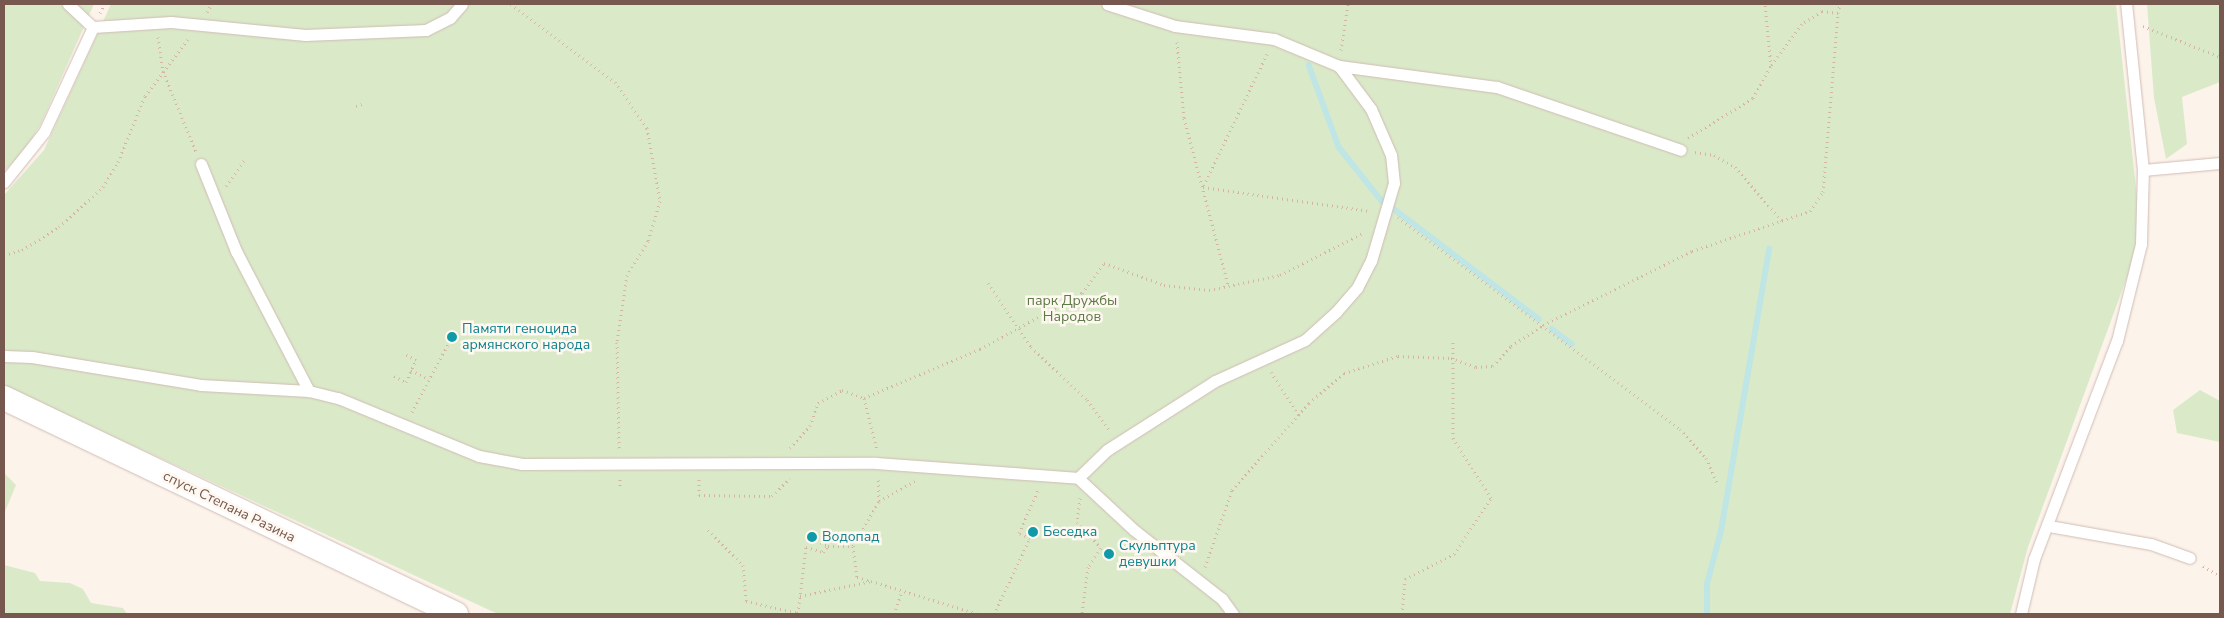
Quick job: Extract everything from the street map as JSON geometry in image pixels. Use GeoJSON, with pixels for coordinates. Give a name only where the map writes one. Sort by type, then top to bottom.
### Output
{"type":"FeatureCollection","features":[{"type":"Feature","properties":{"kind":"street","name":"спуск Степана Разина"},"geometry":{"type":"LineString","coordinates":[[4,398],[456,614]]}},
{"type":"Feature","properties":{"kind":"lane"},"geometry":{"type":"LineString","coordinates":[[68,4],[93,27],[171,22],[305,35],[426,30],[450,18],[462,4]]}},
{"type":"Feature","properties":{"kind":"lane"},"geometry":{"type":"LineString","coordinates":[[1107,4],[1175,26],[1274,39],[1339,66],[1498,87],[1681,150]]}},
{"type":"Feature","properties":{"kind":"lane"},"geometry":{"type":"LineString","coordinates":[[2021,614],[2034,559],[2049,526],[2117,341],[2134,277],[2145,209],[2144,170],[2126,20],[2126,4]]}},
{"type":"Feature","properties":{"kind":"lane"},"geometry":{"type":"LineString","coordinates":[[4,182],[44,132],[93,27]]}},
{"type":"Feature","properties":{"kind":"lane"},"geometry":{"type":"LineString","coordinates":[[4,356],[32,357],[201,385],[309,391],[338,398],[404,428],[479,456],[522,464],[777,461],[876,463],[923,465],[1041,478],[1078,478],[1116,444],[1215,381],[1305,340],[1357,288],[1388,215],[1394,183],[1391,155],[1370,108],[1339,66]]}},
{"type":"Feature","properties":{"kind":"lane"},"geometry":{"type":"LineString","coordinates":[[2144,170],[2220,163]]}},
{"type":"Feature","properties":{"kind":"lane"},"geometry":{"type":"LineString","coordinates":[[201,164],[236,251],[309,391]]}},
{"type":"Feature","properties":{"kind":"lane"},"geometry":{"type":"LineString","coordinates":[[1078,478],[1134,530],[1200,580],[1233,614]]}},
{"type":"Feature","properties":{"kind":"lane"},"geometry":{"type":"LineString","coordinates":[[2049,526],[2151,544],[2190,558]]}},
{"type":"Feature","properties":{"kind":"path"},"geometry":{"type":"LineString","coordinates":[[4,255],[22,250],[59,227],[103,187],[118,162],[145,96],[212,4]]}},
{"type":"Feature","properties":{"kind":"path"},"geometry":{"type":"LineString","coordinates":[[511,4],[615,82],[647,128],[660,201],[648,241],[627,275],[617,342],[620,487]]}},
{"type":"Feature","properties":{"kind":"path"},"geometry":{"type":"LineString","coordinates":[[1339,66],[1348,4]]}},
{"type":"Feature","properties":{"kind":"path"},"geometry":{"type":"LineString","coordinates":[[1765,4],[1771,66]]}},
{"type":"Feature","properties":{"kind":"path"},"geometry":{"type":"LineString","coordinates":[[1200,580],[1232,490],[1299,415],[1344,373],[1366,362],[1398,356],[1451,358],[1476,367],[1493,366],[1511,346],[1543,325],[1692,252],[1810,211],[1823,192],[1840,4]]}},
{"type":"Feature","properties":{"kind":"path"},"geometry":{"type":"LineString","coordinates":[[1782,221],[1735,167],[1714,155],[1681,150],[1691,134],[1753,98],[1771,66],[1802,24],[1822,11],[1838,13]]}},
{"type":"Feature","properties":{"kind":"path"},"geometry":{"type":"LineString","coordinates":[[2126,20],[2220,57]]}},
{"type":"Feature","properties":{"kind":"path"},"geometry":{"type":"LineString","coordinates":[[171,22],[158,34],[163,71],[201,164]]}},
{"type":"Feature","properties":{"kind":"path"},"geometry":{"type":"LineString","coordinates":[[1175,26],[1184,118],[1228,285]]}},
{"type":"Feature","properties":{"kind":"path"},"geometry":{"type":"LineString","coordinates":[[1203,187],[1274,39]]}},
{"type":"Feature","properties":{"kind":"path"},"geometry":{"type":"LineString","coordinates":[[356,106],[362,104]]}},
{"type":"Feature","properties":{"kind":"path"},"geometry":{"type":"LineString","coordinates":[[240,171],[244,160]]}},
{"type":"Feature","properties":{"kind":"path"},"geometry":{"type":"LineString","coordinates":[[1203,187],[1388,215],[1543,325],[1680,428],[1706,458],[1717,483]]}},
{"type":"Feature","properties":{"kind":"path"},"geometry":{"type":"LineString","coordinates":[[777,461],[810,426],[824,396],[842,390],[864,398],[933,371],[1082,293],[1104,263],[1164,285],[1198,290],[1228,285],[1280,275],[1388,215]]}},
{"type":"Feature","properties":{"kind":"path"},"geometry":{"type":"LineString","coordinates":[[988,283],[1016,328],[1087,400],[1116,444]]}},
{"type":"Feature","properties":{"kind":"path"},"geometry":{"type":"LineString","coordinates":[[1402,614],[1405,579],[1454,554],[1491,498],[1452,438],[1451,358],[1453,339]]}},
{"type":"Feature","properties":{"kind":"path"},"geometry":{"type":"LineString","coordinates":[[404,428],[449,342]]}},
{"type":"Feature","properties":{"kind":"path"},"geometry":{"type":"LineString","coordinates":[[394,376],[406,382],[416,360],[405,354]]}},
{"type":"Feature","properties":{"kind":"path"},"geometry":{"type":"LineString","coordinates":[[1263,359],[1299,415]]}},
{"type":"Feature","properties":{"kind":"path"},"geometry":{"type":"LineString","coordinates":[[411,370],[429,379]]}},
{"type":"Feature","properties":{"kind":"path"},"geometry":{"type":"LineString","coordinates":[[864,398],[875,431],[879,501]]}},
{"type":"Feature","properties":{"kind":"path"},"geometry":{"type":"LineString","coordinates":[[923,465],[914,481],[879,501],[853,546],[857,577],[978,614]]}},
{"type":"Feature","properties":{"kind":"path"},"geometry":{"type":"LineString","coordinates":[[994,614],[1030,538],[1019,533],[1041,478]]}},
{"type":"Feature","properties":{"kind":"path"},"geometry":{"type":"LineString","coordinates":[[699,495],[772,496]]}},
{"type":"Feature","properties":{"kind":"path"},"geometry":{"type":"LineString","coordinates":[[1080,498],[1077,522],[1101,548],[1088,567],[1082,614]]}},
{"type":"Feature","properties":{"kind":"path"},"geometry":{"type":"LineString","coordinates":[[708,530],[743,566],[746,602],[798,613],[806,547],[823,552],[828,546]]}},
{"type":"Feature","properties":{"kind":"path"},"geometry":{"type":"LineString","coordinates":[[807,536],[828,546],[853,546]]}},
{"type":"Feature","properties":{"kind":"path"},"geometry":{"type":"LineString","coordinates":[[2190,558],[2220,576]]}},
{"type":"Feature","properties":{"kind":"path"},"geometry":{"type":"LineString","coordinates":[[800,596],[870,581]]}},
{"type":"Feature","properties":{"kind":"path"},"geometry":{"type":"LineString","coordinates":[[894,614],[902,591]]}},
{"type":"Feature","properties":{"kind":"green space"},"geometry":{"type":"Polygon","coordinates":[[[4,4],[94,4],[41,124],[23,153],[4,171],[4,4]]]}},
{"type":"Feature","properties":{"kind":"green space","name":"парк Дружбы Народов"},"geometry":{"type":"Polygon","coordinates":[[[111,4],[2116,4],[2139,215],[2134,258],[2028,547],[2010,614],[498,614],[4,386],[4,195],[44,150],[111,4]]]}},
{"type":"Feature","properties":{"kind":"green space"},"geometry":{"type":"Polygon","coordinates":[[[2147,4],[2220,4],[2220,82],[2182,97],[2187,144],[2166,159],[2154,98],[2147,4]]]}},
{"type":"Feature","properties":{"kind":"green space"},"geometry":{"type":"Polygon","coordinates":[[[2200,390],[2220,401],[2220,442],[2177,433],[2173,410],[2200,390]]]}},
{"type":"Feature","properties":{"kind":"green space"},"geometry":{"type":"Polygon","coordinates":[[[4,473],[16,485],[4,514],[4,473]]]}},
{"type":"Feature","properties":{"kind":"green space"},"geometry":{"type":"Polygon","coordinates":[[[4,565],[35,573],[40,581],[70,583],[83,589],[91,603],[123,608],[127,614],[4,614],[4,565]]]}},
{"type":"Feature","properties":{"kind":"waterway"},"geometry":{"type":"LineString","coordinates":[[1309,65],[1339,147],[1382,201]]}},
{"type":"Feature","properties":{"kind":"waterway"},"geometry":{"type":"LineString","coordinates":[[1394,209],[1539,319]]}},
{"type":"Feature","properties":{"kind":"waterway"},"geometry":{"type":"LineString","coordinates":[[1707,614],[1707,584],[1721,531],[1769,249]]}},
{"type":"Feature","properties":{"kind":"waterway"},"geometry":{"type":"LineString","coordinates":[[1552,329],[1572,344]]}},
{"type":"Feature","properties":{"kind":"place","name":"Памяти геноцида армянского народа"},"geometry":{"type":"Point","coordinates":[452,337]}},
{"type":"Feature","properties":{"kind":"place","name":"Беседка"},"geometry":{"type":"Point","coordinates":[1033,532]}},
{"type":"Feature","properties":{"kind":"place","name":"Водопад"},"geometry":{"type":"Point","coordinates":[812,537]}},
{"type":"Feature","properties":{"kind":"place","name":"Скульптура девушки"},"geometry":{"type":"Point","coordinates":[1109,554]}}]}
